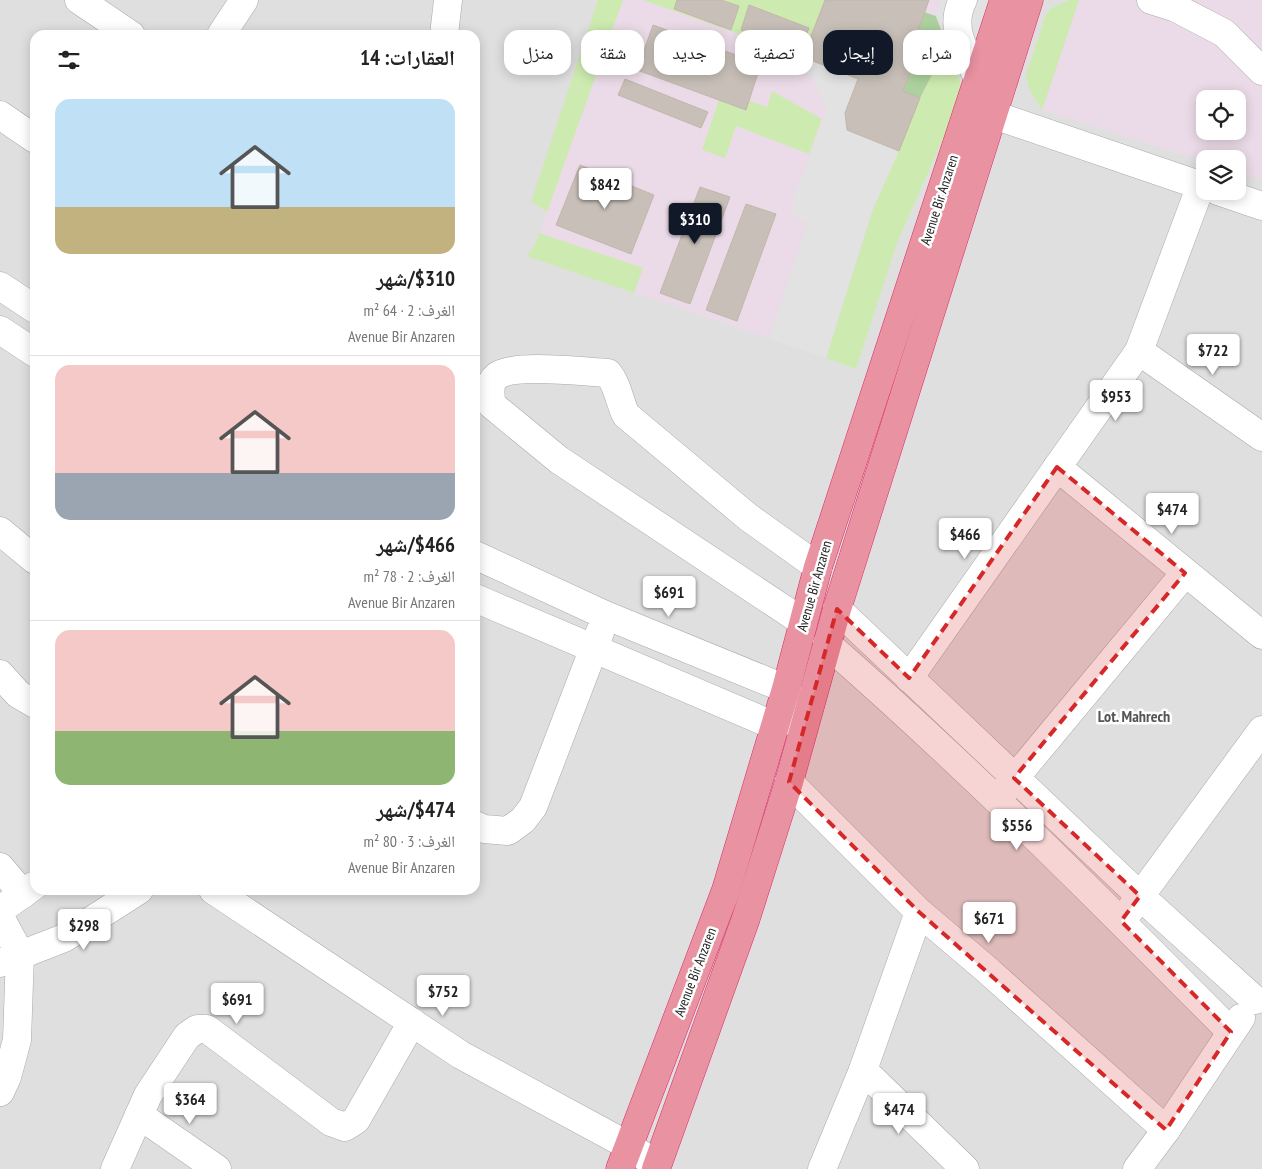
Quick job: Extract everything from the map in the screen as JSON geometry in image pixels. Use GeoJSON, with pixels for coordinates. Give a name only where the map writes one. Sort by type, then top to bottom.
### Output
{"type":"FeatureCollection","features":[{"type":"Feature","properties":{"kind":"highway","name":"Avenue Bir Anzaren"},"geometry":{"type":"LineString","coordinates":[[656,1167],[746,918],[789,782],[801,707],[804,622],[818,567],[1004,0]]}},
{"type":"Feature","properties":{"kind":"highway","name":"Avenue Bir Anzaren"},"geometry":{"type":"LineString","coordinates":[[624,1157],[726,890],[775,726],[801,707],[828,644],[837,609],[991,114],[1029,0]]}},
{"type":"Feature","properties":{"kind":"street"},"geometry":{"type":"LineString","coordinates":[[79,0],[124,30]]}},
{"type":"Feature","properties":{"kind":"street"},"geometry":{"type":"LineString","coordinates":[[224,30],[244,0]]}},
{"type":"Feature","properties":{"kind":"street"},"geometry":{"type":"LineString","coordinates":[[445,30],[448,0]]}},
{"type":"Feature","properties":{"kind":"street"},"geometry":{"type":"LineString","coordinates":[[963,0],[956,23],[959,40],[979,79]]}},
{"type":"Feature","properties":{"kind":"street"},"geometry":{"type":"LineString","coordinates":[[1151,0],[1176,8],[1224,33],[1262,70]]}},
{"type":"Feature","properties":{"kind":"street"},"geometry":{"type":"LineString","coordinates":[[991,114],[1196,184]]}},
{"type":"Feature","properties":{"kind":"street"},"geometry":{"type":"LineString","coordinates":[[0,115],[30,136]]}},
{"type":"Feature","properties":{"kind":"street"},"geometry":{"type":"LineString","coordinates":[[909,678],[1139,351],[1203,200]]}},
{"type":"Feature","properties":{"kind":"street"},"geometry":{"type":"LineString","coordinates":[[1244,200],[1262,206]]}},
{"type":"Feature","properties":{"kind":"street"},"geometry":{"type":"LineString","coordinates":[[0,286],[30,306]]}},
{"type":"Feature","properties":{"kind":"street"},"geometry":{"type":"LineString","coordinates":[[0,330],[30,350]]}},
{"type":"Feature","properties":{"kind":"street"},"geometry":{"type":"LineString","coordinates":[[1139,351],[1262,437]]}},
{"type":"Feature","properties":{"kind":"street"},"geometry":{"type":"LineString","coordinates":[[804,622],[559,460],[492,405],[489,390],[497,376],[515,369],[608,373],[615,381],[619,401],[626,415],[748,517],[818,567]]}},
{"type":"Feature","properties":{"kind":"street"},"geometry":{"type":"LineString","coordinates":[[1057,467],[1262,635]]}},
{"type":"Feature","properties":{"kind":"street"},"geometry":{"type":"LineString","coordinates":[[0,531],[30,556]]}},
{"type":"Feature","properties":{"kind":"street"},"geometry":{"type":"LineString","coordinates":[[480,557],[801,707]]}},
{"type":"Feature","properties":{"kind":"street"},"geometry":{"type":"LineString","coordinates":[[996,801],[1185,573]]}},
{"type":"Feature","properties":{"kind":"street"},"geometry":{"type":"LineString","coordinates":[[480,600],[775,726]]}},
{"type":"Feature","properties":{"kind":"street"},"geometry":{"type":"LineString","coordinates":[[837,609],[1140,896],[1258,995],[1166,1130],[1137,1169]]}},
{"type":"Feature","properties":{"kind":"street"},"geometry":{"type":"LineString","coordinates":[[480,828],[508,831],[523,820],[533,806],[595,649],[605,615]]}},
{"type":"Feature","properties":{"kind":"street"},"geometry":{"type":"LineString","coordinates":[[828,644],[884,693],[1121,921],[1232,1032]]}},
{"type":"Feature","properties":{"kind":"street"},"geometry":{"type":"LineString","coordinates":[[0,674],[18,694],[30,701]]}},
{"type":"Feature","properties":{"kind":"street"},"geometry":{"type":"LineString","coordinates":[[1121,921],[1262,730]]}},
{"type":"Feature","properties":{"kind":"street"},"geometry":{"type":"LineString","coordinates":[[789,782],[919,912],[985,968],[1166,1130]]}},
{"type":"Feature","properties":{"kind":"street"},"geometry":{"type":"LineString","coordinates":[[0,867],[29,890],[0,910]]}},
{"type":"Feature","properties":{"kind":"street"},"geometry":{"type":"LineString","coordinates":[[10,959],[64,938],[131,895]]}},
{"type":"Feature","properties":{"kind":"street"},"geometry":{"type":"LineString","coordinates":[[221,895],[462,1055],[624,1157],[656,1167]]}},
{"type":"Feature","properties":{"kind":"street"},"geometry":{"type":"LineString","coordinates":[[822,1169],[863,1070],[919,912]]}},
{"type":"Feature","properties":{"kind":"street"},"geometry":{"type":"LineString","coordinates":[[0,918],[10,959],[17,1040],[7,1077],[0,1092]]}},
{"type":"Feature","properties":{"kind":"street"},"geometry":{"type":"LineString","coordinates":[[116,1169],[148,1095],[187,1036],[197,1029],[207,1029],[331,1122],[346,1127],[356,1120],[412,1022]]}},
{"type":"Feature","properties":{"kind":"street"},"geometry":{"type":"LineString","coordinates":[[863,1070],[965,1169]]}},
{"type":"Feature","properties":{"kind":"street"},"geometry":{"type":"LineString","coordinates":[[139,1115],[217,1169]]}},
{"type":"Feature","properties":{"kind":"highlighted area"},"geometry":{"type":"Polygon","coordinates":[[[1057,467],[1185,573],[1014,778],[1140,896],[1121,921],[1231,1032],[1166,1130],[919,912],[789,782],[837,609],[909,678],[1057,467]]]}},
{"type":"Feature","properties":{"kind":"shaded area"},"geometry":{"type":"Polygon","coordinates":[[[0,0],[1262,0],[1262,1169],[0,1169],[0,0]]]}},
{"type":"Feature","properties":{"kind":"shaded area"},"geometry":{"type":"Polygon","coordinates":[[[598,0],[941,0],[936,16],[941,30],[903,30],[903,75],[932,75],[920,98],[873,209],[826,358],[526,256],[534,247],[547,213],[531,202],[581,51],[581,75],[644,75],[644,30],[588,30],[598,0]]]}},
{"type":"Feature","properties":{"kind":"shaded area"},"geometry":{"type":"Polygon","coordinates":[[[941,0],[1004,0],[964,92],[958,75],[970,75],[970,30],[941,30],[936,16],[941,0]]]}},
{"type":"Feature","properties":{"kind":"shaded area"},"geometry":{"type":"Polygon","coordinates":[[[1079,0],[1262,0],[1262,180],[1246,175],[1246,150],[1196,150],[1196,159],[1042,110],[1079,0]]]}},
{"type":"Feature","properties":{"kind":"shaded area"},"geometry":{"type":"Polygon","coordinates":[[[813,61],[823,65],[823,75],[848,75],[858,79],[845,113],[847,130],[899,151],[873,209],[826,358],[769,339],[808,223],[792,216],[793,200],[827,110],[812,77],[807,75],[813,75],[813,61]]]}},
{"type":"Feature","properties":{"kind":"green space"},"geometry":{"type":"Polygon","coordinates":[[[598,0],[623,0],[612,30],[588,30],[598,0]]]}},
{"type":"Feature","properties":{"kind":"green space"},"geometry":{"type":"Polygon","coordinates":[[[643,0],[825,0],[813,31],[735,30],[735,33],[643,0]]]}},
{"type":"Feature","properties":{"kind":"green space"},"geometry":{"type":"Polygon","coordinates":[[[1069,0],[1079,0],[1042,110],[1029,89],[1026,75],[1045,17],[1050,9],[1069,0]]]}},
{"type":"Feature","properties":{"kind":"green space"},"geometry":{"type":"Polygon","coordinates":[[[924,12],[936,16],[941,30],[918,30],[924,12]]]}},
{"type":"Feature","properties":{"kind":"green space"},"geometry":{"type":"Polygon","coordinates":[[[581,51],[581,75],[596,75],[547,212],[531,202],[581,51]]]}},
{"type":"Feature","properties":{"kind":"green space"},"geometry":{"type":"Polygon","coordinates":[[[909,75],[932,75],[920,98],[903,91],[909,75]]]}},
{"type":"Feature","properties":{"kind":"green space"},"geometry":{"type":"Polygon","coordinates":[[[932,75],[958,75],[964,92],[898,240],[856,369],[826,358],[873,209],[920,98],[932,75]]]}},
{"type":"Feature","properties":{"kind":"green space"},"geometry":{"type":"Polygon","coordinates":[[[772,91],[822,119],[809,154],[736,126],[725,158],[702,150],[719,100],[746,109],[750,101],[767,107],[772,91]]]}},
{"type":"Feature","properties":{"kind":"green space"},"geometry":{"type":"Polygon","coordinates":[[[539,233],[643,268],[634,293],[526,256],[534,247],[539,233]]]}},
{"type":"Feature","properties":{"kind":"building"},"geometry":{"type":"Polygon","coordinates":[[[677,0],[721,0],[739,6],[731,30],[674,9],[677,0]]]}},
{"type":"Feature","properties":{"kind":"building"},"geometry":{"type":"Polygon","coordinates":[[[825,0],[929,0],[918,30],[903,30],[903,75],[909,75],[903,91],[920,98],[899,151],[847,130],[845,113],[858,79],[848,75],[893,75],[893,30],[823,30],[823,65],[813,61],[813,31],[825,0]]]}},
{"type":"Feature","properties":{"kind":"building"},"geometry":{"type":"Polygon","coordinates":[[[749,5],[809,28],[808,30],[741,30],[749,5]]]}},
{"type":"Feature","properties":{"kind":"building"},"geometry":{"type":"Polygon","coordinates":[[[653,25],[667,30],[654,30],[654,75],[725,75],[725,51],[735,55],[735,75],[757,75],[746,110],[644,73],[644,50],[653,25]]]}},
{"type":"Feature","properties":{"kind":"building"},"geometry":{"type":"Polygon","coordinates":[[[625,79],[708,112],[701,128],[618,95],[625,79]]]}},
{"type":"Feature","properties":{"kind":"building"},"geometry":{"type":"Polygon","coordinates":[[[580,165],[654,195],[631,254],[556,225],[580,165]]]}},
{"type":"Feature","properties":{"kind":"building"},"geometry":{"type":"Polygon","coordinates":[[[700,187],[730,197],[690,304],[660,293],[700,187]]]}},
{"type":"Feature","properties":{"kind":"building"},"geometry":{"type":"Polygon","coordinates":[[[746,204],[776,214],[737,321],[706,310],[746,204]]]}},
{"type":"Feature","properties":{"kind":"district","name":"Lot. Mahrech"},"geometry":{"type":"Point","coordinates":[1134,716]}}]}
